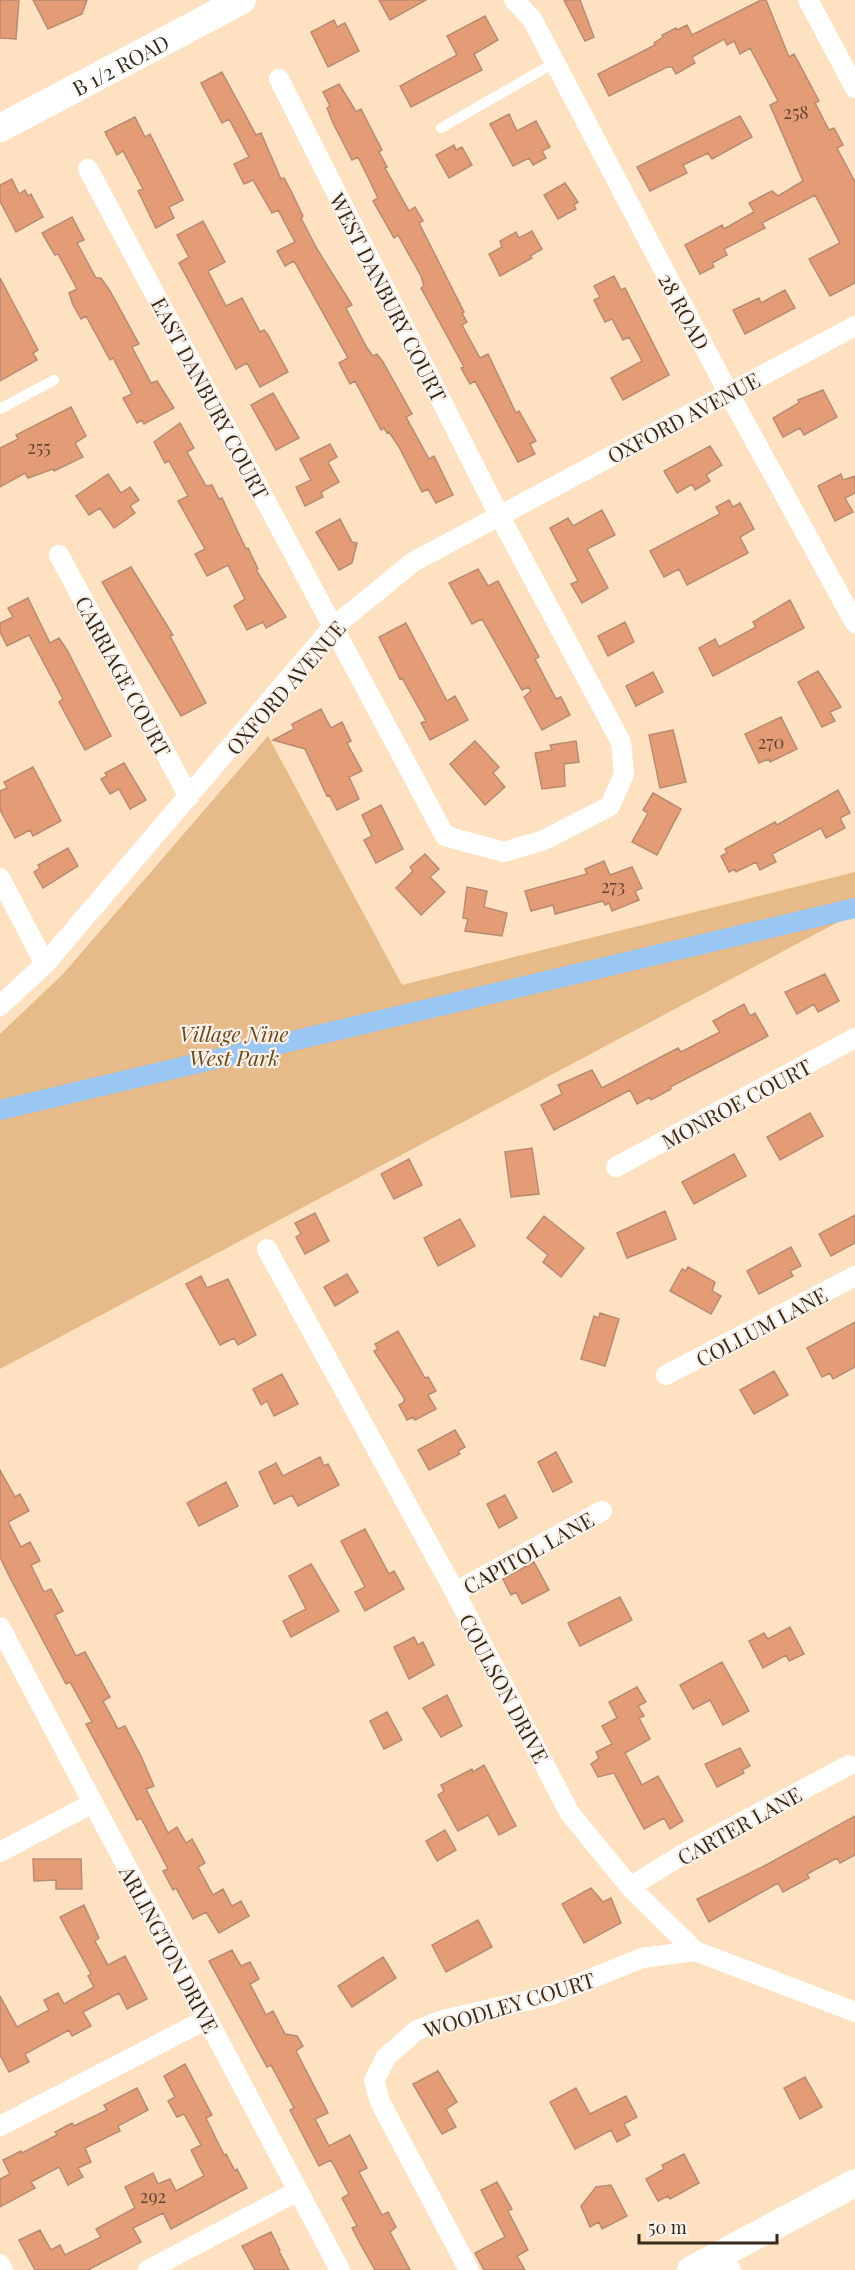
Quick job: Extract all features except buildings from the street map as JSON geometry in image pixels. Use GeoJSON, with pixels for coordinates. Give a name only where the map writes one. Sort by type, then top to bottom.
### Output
{"type":"FeatureCollection","features":[{"type":"Feature","properties":{"kind":"main road","name":"B 1/2 ROAD"},"geometry":{"type":"LineString","coordinates":[[0,128],[242,0]]}},
{"type":"Feature","properties":{"kind":"main road"},"geometry":{"type":"LineString","coordinates":[[691,2270],[726,2262],[855,2183]]}},
{"type":"Feature","properties":{"kind":"street","name":"28 ROAD"},"geometry":{"type":"LineString","coordinates":[[514,0],[532,19],[728,393],[855,623]]}},
{"type":"Feature","properties":{"kind":"street"},"geometry":{"type":"LineString","coordinates":[[808,0],[855,88]]}},
{"type":"Feature","properties":{"kind":"street","name":"WEST DANBURY COURT"},"geometry":{"type":"LineString","coordinates":[[279,79],[499,515],[621,742],[624,774],[610,806],[544,840]]}},
{"type":"Feature","properties":{"kind":"street","name":"EAST DANBURY COURT"},"geometry":{"type":"LineString","coordinates":[[87,169],[200,375],[332,629],[445,836],[504,852],[544,840]]}},
{"type":"Feature","properties":{"kind":"street","name":"OXFORD AVENUE"},"geometry":{"type":"LineString","coordinates":[[0,1006],[45,964],[332,629],[413,562],[855,326]]}},
{"type":"Feature","properties":{"kind":"street","name":"CARRIAGE COURT"},"geometry":{"type":"LineString","coordinates":[[59,555],[189,797]]}},
{"type":"Feature","properties":{"kind":"street"},"geometry":{"type":"LineString","coordinates":[[0,878],[45,964]]}},
{"type":"Feature","properties":{"kind":"street","name":"MONROE COURT"},"geometry":{"type":"LineString","coordinates":[[616,1167],[855,1038]]}},
{"type":"Feature","properties":{"kind":"street","name":"COULSON DRIVE"},"geometry":{"type":"LineString","coordinates":[[267,1249],[455,1592],[569,1812],[630,1887],[695,1951],[855,2012]]}},
{"type":"Feature","properties":{"kind":"street","name":"COLLUM LANE"},"geometry":{"type":"LineString","coordinates":[[666,1376],[855,1276]]}},
{"type":"Feature","properties":{"kind":"street","name":"CAPITOL LANE"},"geometry":{"type":"LineString","coordinates":[[455,1592],[602,1511]]}},
{"type":"Feature","properties":{"kind":"street","name":"ARLINGTON DRIVE"},"geometry":{"type":"LineString","coordinates":[[0,1627],[340,2270]]}},
{"type":"Feature","properties":{"kind":"street","name":"CARTER LANE"},"geometry":{"type":"LineString","coordinates":[[630,1887],[707,1841],[849,1765]]}},
{"type":"Feature","properties":{"kind":"street"},"geometry":{"type":"LineString","coordinates":[[0,1852],[93,1803]]}},
{"type":"Feature","properties":{"kind":"street","name":"WOODLEY COURT"},"geometry":{"type":"LineString","coordinates":[[470,2270],[380,2102],[374,2081],[386,2057],[417,2030],[443,2020],[551,1995],[642,1958],[695,1951]]}},
{"type":"Feature","properties":{"kind":"street"},"geometry":{"type":"LineString","coordinates":[[0,2126],[207,2019]]}},
{"type":"Feature","properties":{"kind":"street"},"geometry":{"type":"LineString","coordinates":[[147,2270],[298,2191]]}},
{"type":"Feature","properties":{"kind":"street"},"geometry":{"type":"LineString","coordinates":[[0,2264],[3,2270]]}},
{"type":"Feature","properties":{"kind":"lane"},"geometry":{"type":"LineString","coordinates":[[441,128],[554,63]]}},
{"type":"Feature","properties":{"kind":"lane"},"geometry":{"type":"LineString","coordinates":[[0,409],[54,380]]}},
{"type":"Feature","properties":{"kind":"green space","name":"Village Nine West Park"},"geometry":{"type":"Polygon","coordinates":[[[268,736],[402,985],[855,872],[855,913],[0,1369],[0,1034],[63,974],[268,736]]]}},
{"type":"Feature","properties":{"kind":"waterway"},"geometry":{"type":"LineString","coordinates":[[0,1110],[855,908]]}}]}
